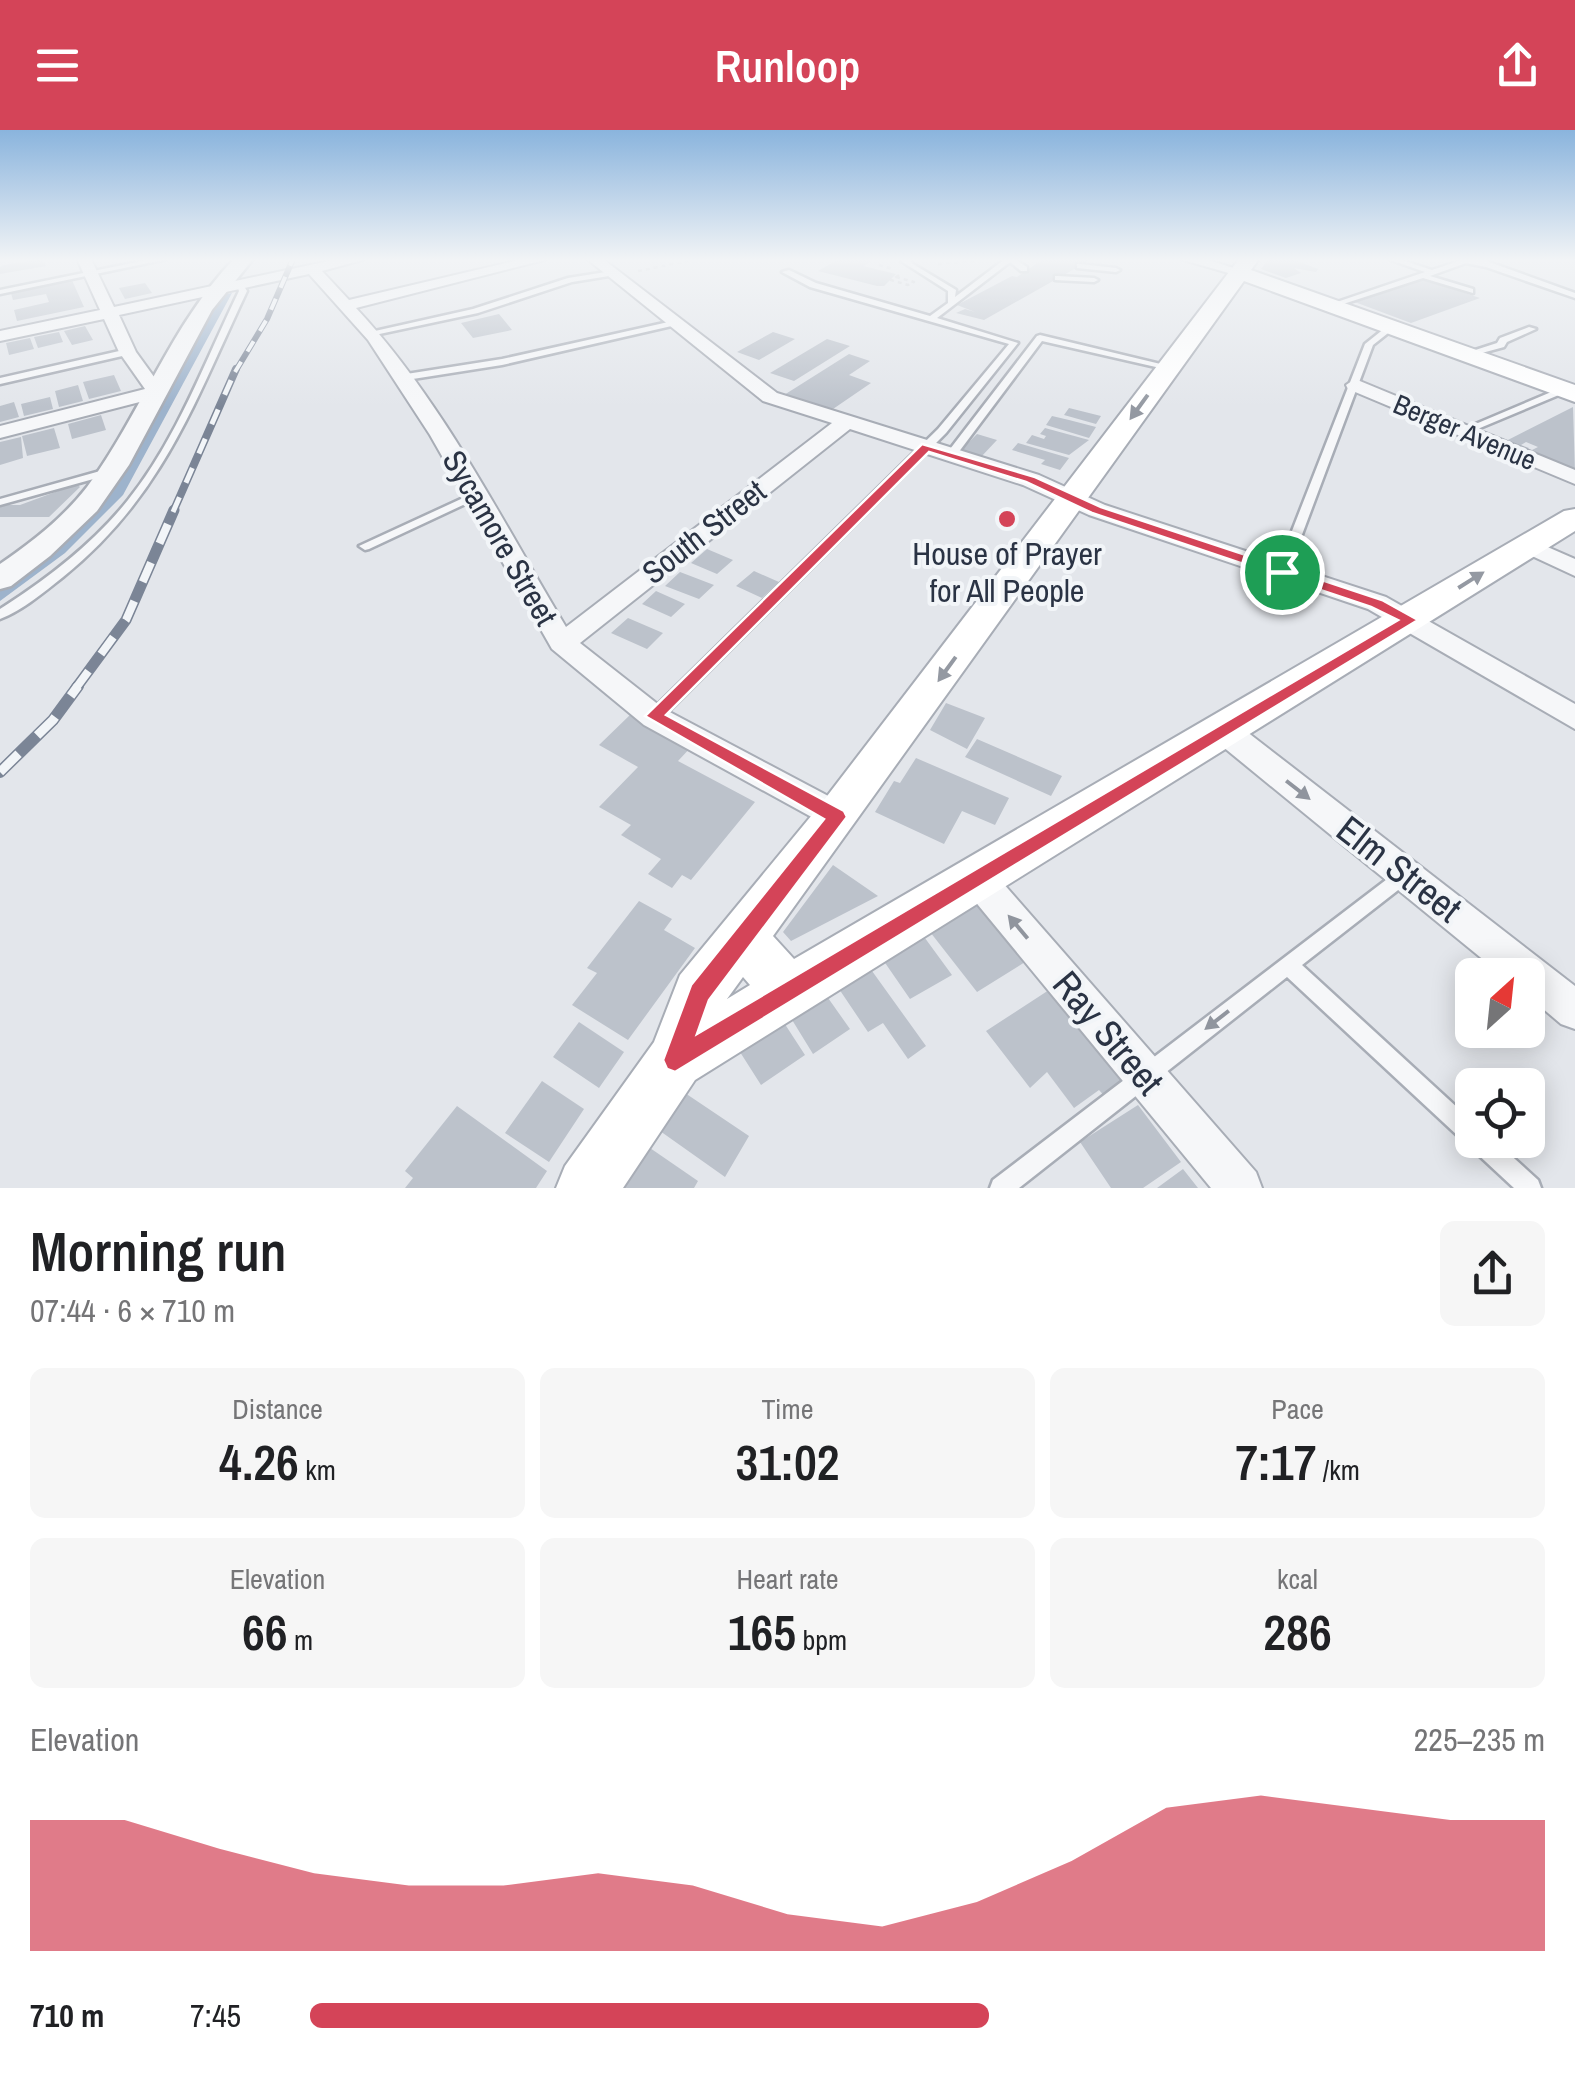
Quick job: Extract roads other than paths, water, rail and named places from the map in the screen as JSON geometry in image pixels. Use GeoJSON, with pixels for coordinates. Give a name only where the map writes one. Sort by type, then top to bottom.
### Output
{"type":"FeatureCollection","features":[{"type":"Feature","properties":{"kind":"main road"},"geometry":{"type":"LineString","coordinates":[[587,1188],[675,1060],[700,993],[838,817],[1213,308]]}},
{"type":"Feature","properties":{"kind":"main road"},"geometry":{"type":"LineString","coordinates":[[1345,308],[1569,392]]}},
{"type":"Feature","properties":{"kind":"main road"},"geometry":{"type":"LineString","coordinates":[[675,1060],[1575,518]]}},
{"type":"Feature","properties":{"kind":"main road"},"geometry":{"type":"LineString","coordinates":[[741,936],[787,990]]}},
{"type":"Feature","properties":{"kind":"street"},"geometry":{"type":"LineString","coordinates":[[106,308],[128,352],[156,392]]}},
{"type":"Feature","properties":{"kind":"street"},"geometry":{"type":"LineString","coordinates":[[0,336],[129,308]]}},
{"type":"Feature","properties":{"kind":"street"},"geometry":{"type":"LineString","coordinates":[[0,579],[63,530],[95,496],[156,392],[213,308]]}},
{"type":"Feature","properties":{"kind":"street","name":"Sycamore Street"},"geometry":{"type":"LineString","coordinates":[[346,308],[370,333],[440,435],[562,644],[654,716],[838,817]]}},
{"type":"Feature","properties":{"kind":"street"},"geometry":{"type":"LineString","coordinates":[[655,308],[761,391],[1031,480],[1071,499],[1377,603],[1575,718]]}},
{"type":"Feature","properties":{"kind":"street","name":"Berger Avenue"},"geometry":{"type":"LineString","coordinates":[[1355,386],[1575,478]]}},
{"type":"Feature","properties":{"kind":"street"},"geometry":{"type":"LineString","coordinates":[[0,432],[156,392]]}},
{"type":"Feature","properties":{"kind":"street","name":"South Street"},"geometry":{"type":"LineString","coordinates":[[562,644],[846,422]]}},
{"type":"Feature","properties":{"kind":"street"},"geometry":{"type":"LineString","coordinates":[[1527,545],[1575,568]]}},
{"type":"Feature","properties":{"kind":"street","name":"Elm Street"},"geometry":{"type":"LineString","coordinates":[[1222,729],[1575,1010]]}},
{"type":"Feature","properties":{"kind":"street","name":"Ray Street"},"geometry":{"type":"LineString","coordinates":[[976,877],[1240,1188]]}},
{"type":"Feature","properties":{"kind":"lane"},"geometry":{"type":"LineString","coordinates":[[0,615],[78,556],[134,500],[154,472],[235,308]]}},
{"type":"Feature","properties":{"kind":"lane"},"geometry":{"type":"LineString","coordinates":[[370,333],[486,308]]}},
{"type":"Feature","properties":{"kind":"lane"},"geometry":{"type":"LineString","coordinates":[[654,716],[926,447],[1014,342],[901,308]]}},
{"type":"Feature","properties":{"kind":"lane"},"geometry":{"type":"LineString","coordinates":[[934,317],[944,308]]}},
{"type":"Feature","properties":{"kind":"lane"},"geometry":{"type":"LineString","coordinates":[[400,378],[502,362],[673,323]]}},
{"type":"Feature","properties":{"kind":"lane"},"geometry":{"type":"LineString","coordinates":[[1282,572],[1369,344],[1393,326]]}},
{"type":"Feature","properties":{"kind":"lane"},"geometry":{"type":"LineString","coordinates":[[1466,354],[1501,345],[1503,340],[1532,329]]}},
{"type":"Feature","properties":{"kind":"lane"},"geometry":{"type":"LineString","coordinates":[[952,455],[1040,338],[1169,367]]}},
{"type":"Feature","properties":{"kind":"lane"},"geometry":{"type":"LineString","coordinates":[[0,381],[128,352]]}},
{"type":"Feature","properties":{"kind":"lane"},"geometry":{"type":"LineString","coordinates":[[1464,431],[1569,392]]}},
{"type":"Feature","properties":{"kind":"lane"},"geometry":{"type":"LineString","coordinates":[[0,502],[112,470]]}},
{"type":"Feature","properties":{"kind":"lane"},"geometry":{"type":"LineString","coordinates":[[365,546],[474,496]]}},
{"type":"Feature","properties":{"kind":"lane"},"geometry":{"type":"LineString","coordinates":[[1001,1188],[1406,875]]}},
{"type":"Feature","properties":{"kind":"lane"},"geometry":{"type":"LineString","coordinates":[[1288,965],[1455,1119]]}},
{"type":"Feature","properties":{"kind":"lane"},"geometry":{"type":"LineString","coordinates":[[1497,1158],[1530,1188]]}},
{"type":"Feature","properties":{"kind":"water"},"geometry":{"type":"Polygon","coordinates":[[[214,308],[224,308],[123,495],[65,553],[0,601],[0,591],[32,568],[109,496],[214,308]]]}},
{"type":"Feature","properties":{"kind":"railway"},"geometry":{"type":"LineString","coordinates":[[235,372],[272,308]]}},
{"type":"Feature","properties":{"kind":"railway"},"geometry":{"type":"LineString","coordinates":[[173,512],[236,369]]}},
{"type":"Feature","properties":{"kind":"railway"},"geometry":{"type":"LineString","coordinates":[[76,688],[126,620],[174,510]]}},
{"type":"Feature","properties":{"kind":"railway"},"geometry":{"type":"LineString","coordinates":[[0,772],[53,720],[78,686]]}},
{"type":"Feature","properties":{"kind":"place","name":"House of Prayer for All People"},"geometry":{"type":"Point","coordinates":[1007,519]}}]}
